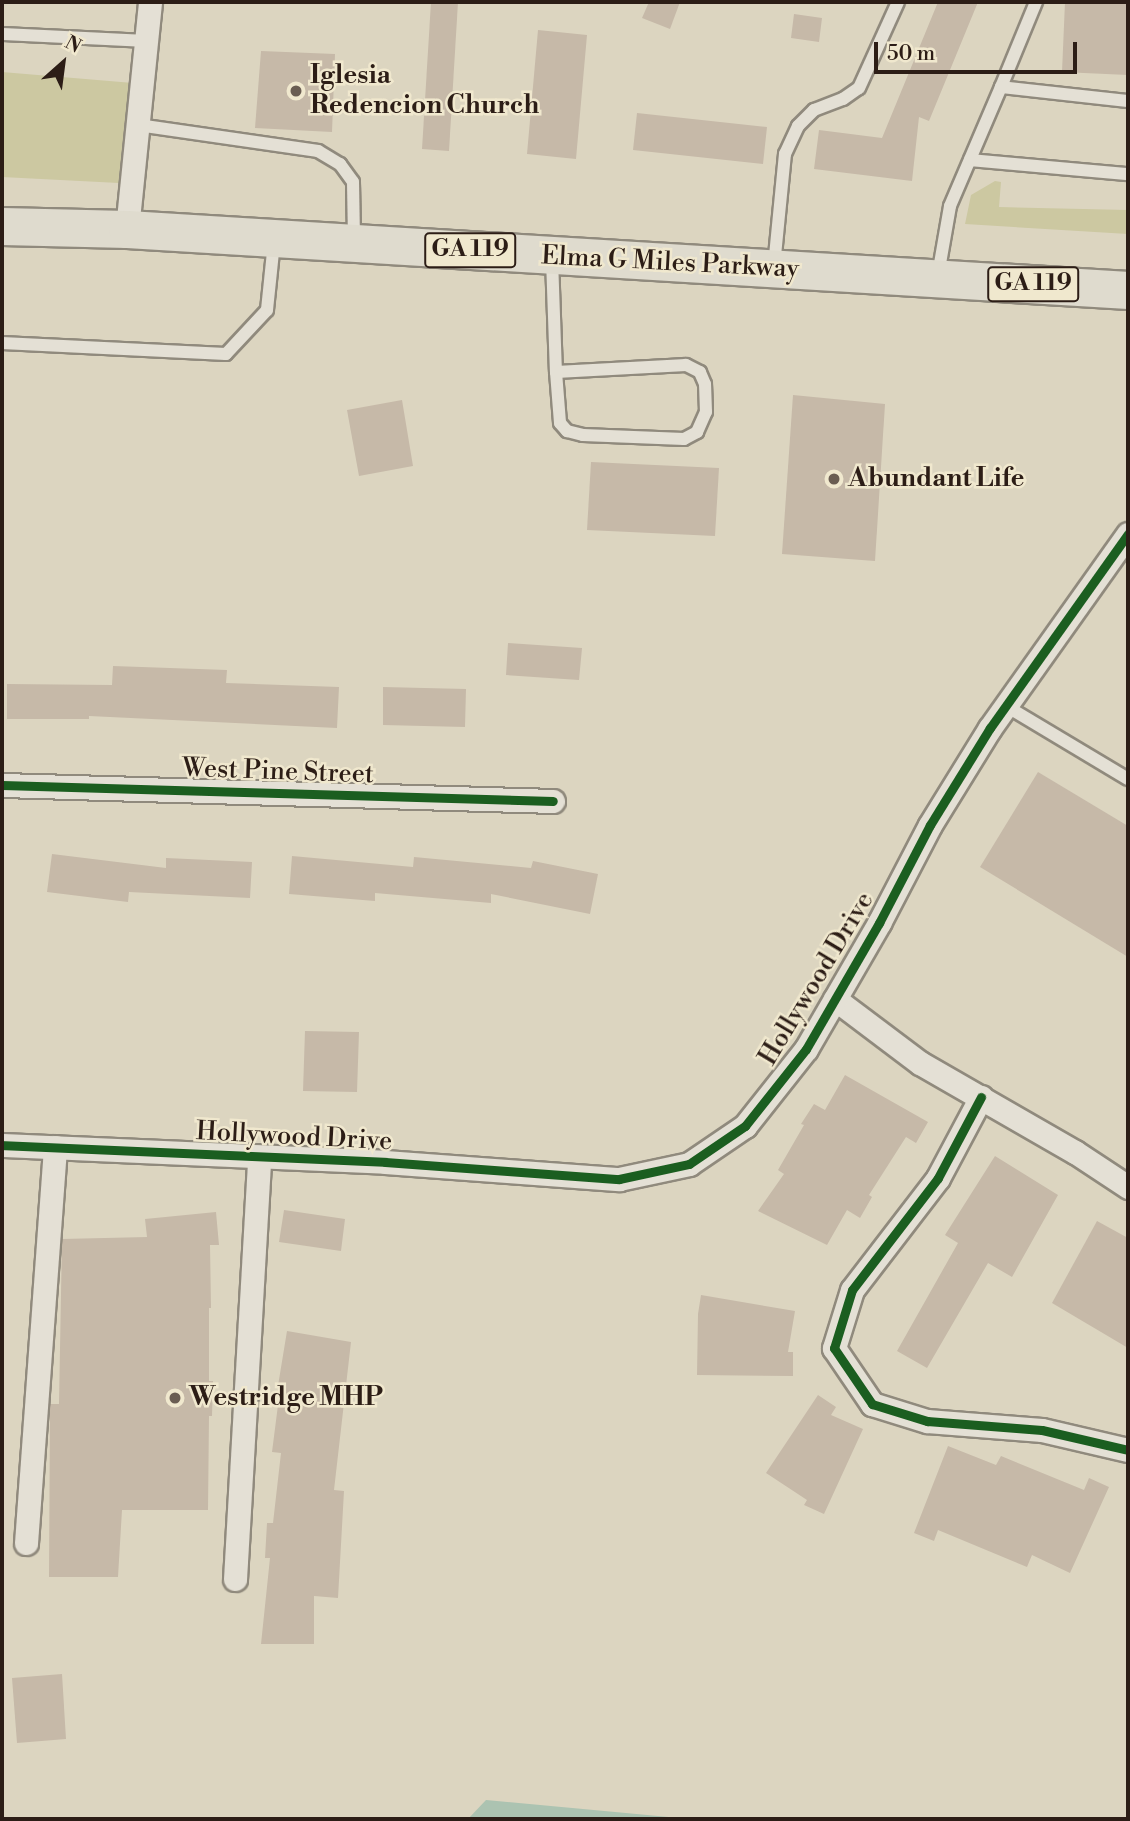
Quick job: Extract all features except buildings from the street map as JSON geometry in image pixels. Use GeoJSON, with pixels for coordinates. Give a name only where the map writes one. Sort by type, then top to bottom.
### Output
{"type":"FeatureCollection","features":[{"type":"Feature","properties":{"kind":"main road","name":"Elma G Miles Parkway"},"geometry":{"type":"LineString","coordinates":[[2,226],[127,229],[1128,290]]}},
{"type":"Feature","properties":{"kind":"street"},"geometry":{"type":"LineString","coordinates":[[127,229],[150,2]]}},
{"type":"Feature","properties":{"kind":"street","name":"Hollywood Drive"},"geometry":{"type":"LineString","coordinates":[[2,1145],[259,1157],[619,1179],[690,1164],[745,1126],[806,1049],[930,825],[1006,706],[1128,534]]}},
{"type":"Feature","properties":{"kind":"street","name":"West Pine Street"},"geometry":{"type":"LineString","coordinates":[[2,785],[553,801]]}},
{"type":"Feature","properties":{"kind":"street","name":"Hollywood Drive"},"geometry":{"type":"LineString","coordinates":[[835,999],[920,1063],[1075,1152],[1128,1188]]}},
{"type":"Feature","properties":{"kind":"street"},"geometry":{"type":"LineString","coordinates":[[981,1097],[937,1178],[852,1290],[834,1348],[872,1404],[927,1421],[1042,1430],[1128,1450]]}},
{"type":"Feature","properties":{"kind":"street"},"geometry":{"type":"LineString","coordinates":[[26,1543],[55,1147]]}},
{"type":"Feature","properties":{"kind":"street","name":"Hollywood Drive"},"geometry":{"type":"LineString","coordinates":[[235,1579],[259,1157]]}},
{"type":"Feature","properties":{"kind":"lane"},"geometry":{"type":"LineString","coordinates":[[774,269],[785,154],[797,126],[814,110],[843,99],[859,88],[898,2]]}},
{"type":"Feature","properties":{"kind":"lane"},"geometry":{"type":"LineString","coordinates":[[937,279],[950,206],[1036,2]]}},
{"type":"Feature","properties":{"kind":"lane"},"geometry":{"type":"LineString","coordinates":[[2,34],[146,41]]}},
{"type":"Feature","properties":{"kind":"lane"},"geometry":{"type":"LineString","coordinates":[[1002,87],[1128,101]]}},
{"type":"Feature","properties":{"kind":"lane"},"geometry":{"type":"LineString","coordinates":[[138,125],[318,151],[340,164],[353,182],[354,243]]}},
{"type":"Feature","properties":{"kind":"lane"},"geometry":{"type":"LineString","coordinates":[[970,160],[1128,174]]}},
{"type":"Feature","properties":{"kind":"lane"},"geometry":{"type":"LineString","coordinates":[[2,343],[226,354],[267,310],[274,238]]}},
{"type":"Feature","properties":{"kind":"lane"},"geometry":{"type":"LineString","coordinates":[[551,256],[556,372],[560,423],[567,431],[583,435],[684,439],[697,432],[706,412],[705,384],[700,372],[686,365],[556,372]]}},
{"type":"Feature","properties":{"kind":"lane"},"geometry":{"type":"LineString","coordinates":[[1006,706],[1128,779]]}},
{"type":"Feature","properties":{"kind":"shaded area"},"geometry":{"type":"Polygon","coordinates":[[[2,72],[133,83],[119,183],[2,177],[2,72]]]}},
{"type":"Feature","properties":{"kind":"shaded area"},"geometry":{"type":"Polygon","coordinates":[[[995,181],[1001,182],[999,207],[1128,210],[1128,234],[965,224],[971,195],[995,181]]]}},
{"type":"Feature","properties":{"kind":"shaded area"},"geometry":{"type":"Polygon","coordinates":[[[486,1800],[690,1819],[468,1819],[486,1800]]]}},
{"type":"Feature","properties":{"kind":"cycle path"},"geometry":{"type":"LineString","coordinates":[[2,1145],[385,1162],[619,1179],[689,1164],[745,1126],[806,1049],[879,923],[930,825],[990,728],[1128,534]]}},
{"type":"Feature","properties":{"kind":"cycle path"},"geometry":{"type":"LineString","coordinates":[[2,785],[553,801]]}},
{"type":"Feature","properties":{"kind":"cycle path"},"geometry":{"type":"LineString","coordinates":[[981,1097],[938,1178],[852,1290],[834,1348],[872,1404],[927,1421],[1042,1430],[1128,1450]]}},
{"type":"Feature","properties":{"kind":"place","name":"Iglesia Redencion Church"},"geometry":{"type":"Point","coordinates":[296,91]}},
{"type":"Feature","properties":{"kind":"place","name":"Abundant Life"},"geometry":{"type":"Point","coordinates":[834,479]}},
{"type":"Feature","properties":{"kind":"place","name":"Westridge MHP"},"geometry":{"type":"Point","coordinates":[175,1398]}}]}
